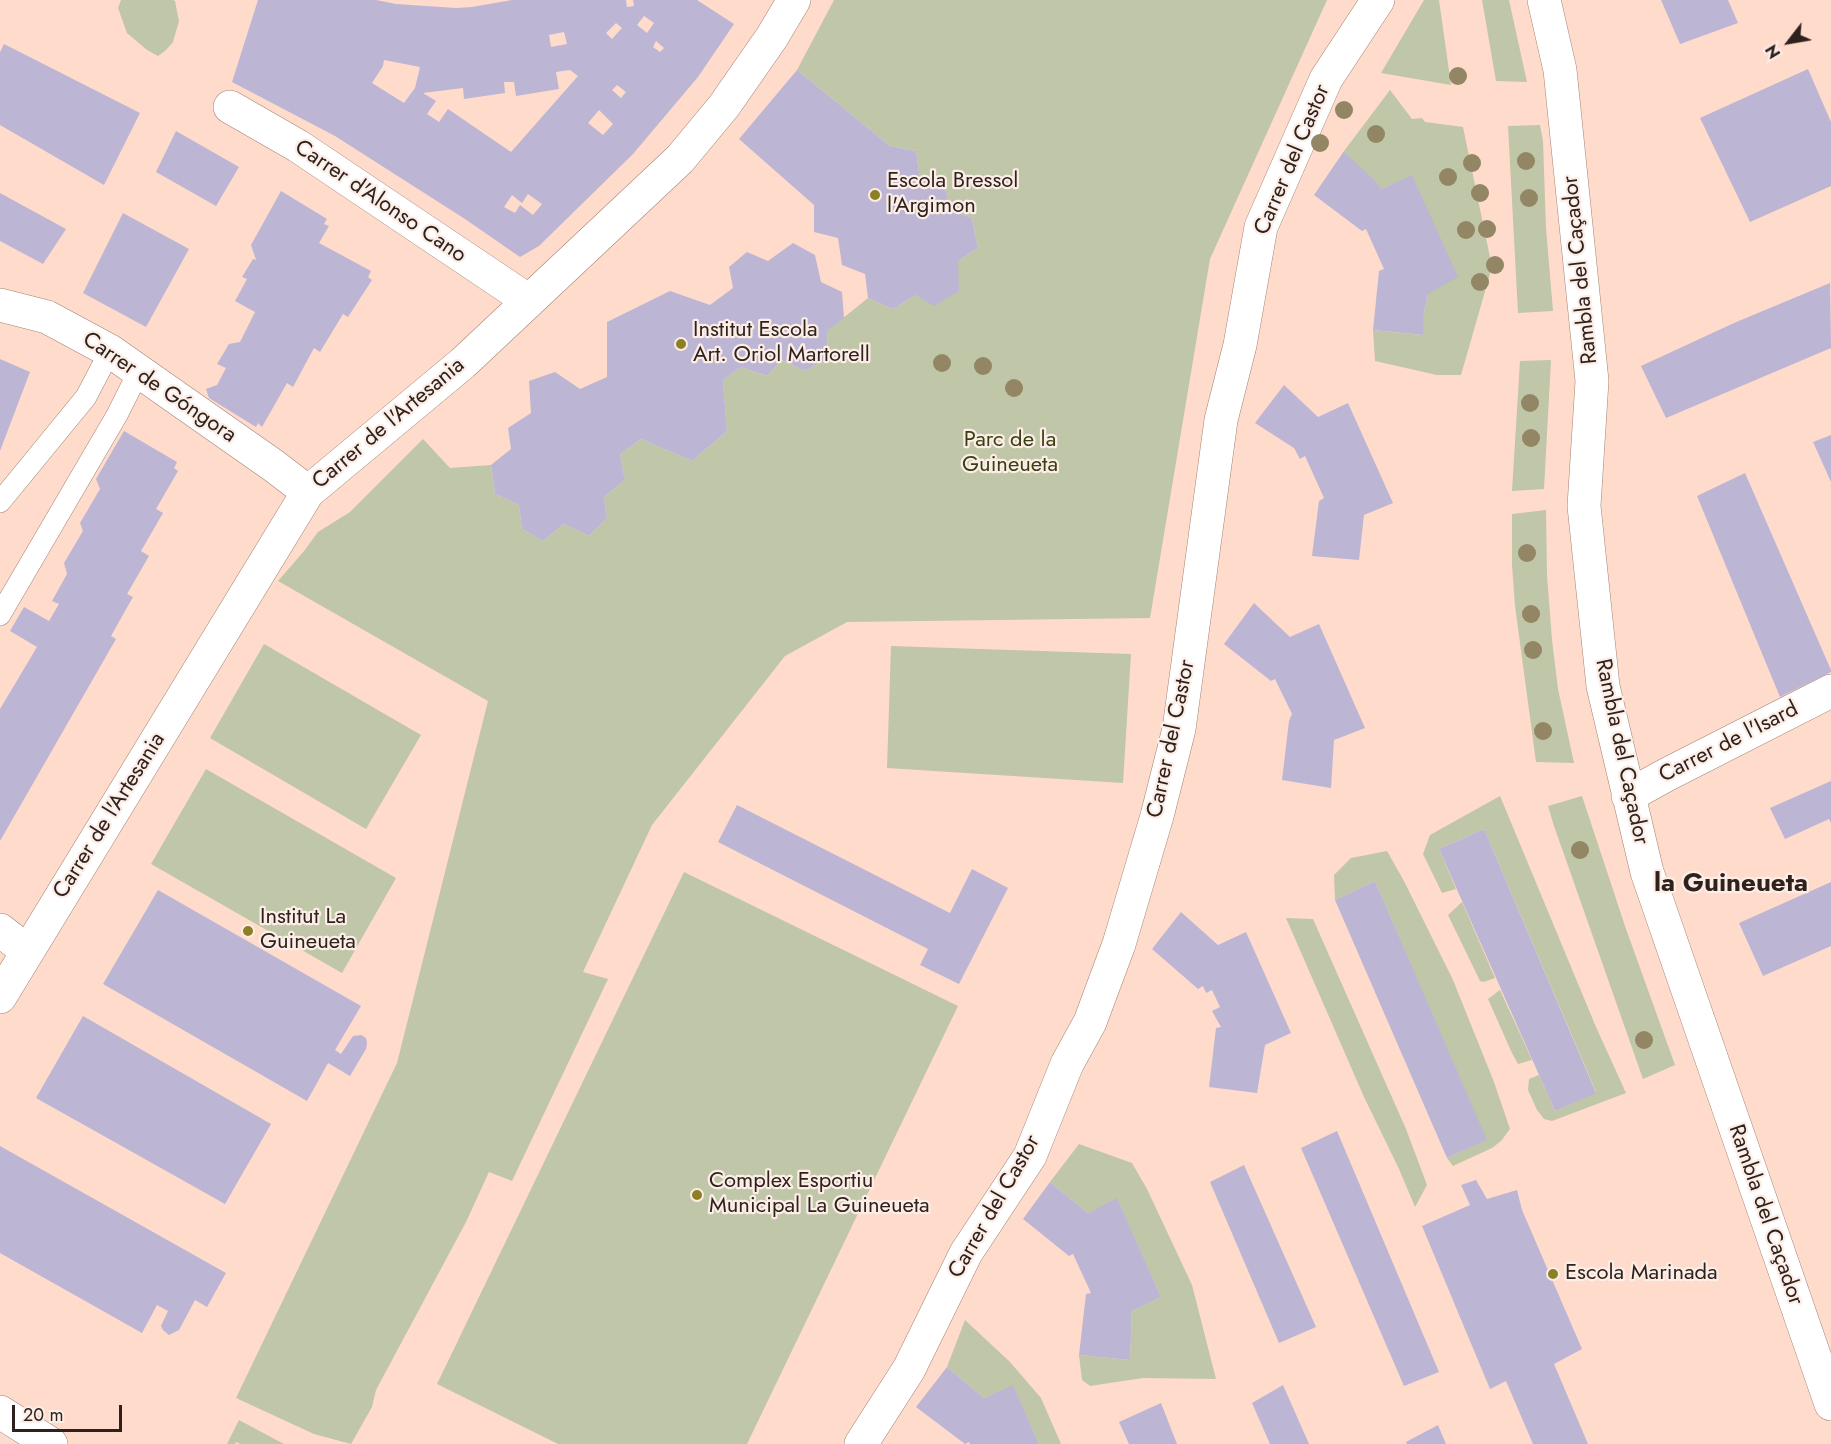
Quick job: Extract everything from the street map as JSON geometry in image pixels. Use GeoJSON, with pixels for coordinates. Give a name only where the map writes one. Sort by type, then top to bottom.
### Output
{"type":"FeatureCollection","features":[{"type":"Feature","properties":{"kind":"street","name":"Carrer de l'Artesania"},"geometry":{"type":"LineString","coordinates":[[0,997],[308,492],[463,363],[680,159],[730,98],[772,37],[794,0]]}},
{"type":"Feature","properties":{"kind":"street","name":"Carrer del Castor"},"geometry":{"type":"LineString","coordinates":[[861,1444],[909,1369],[966,1253],[1030,1156],[1066,1064],[1090,1022],[1119,944],[1157,816],[1179,729],[1221,420],[1240,345],[1261,227],[1326,79],[1378,0]]}},
{"type":"Feature","properties":{"kind":"street","name":"Rambla del Caçador"},"geometry":{"type":"LineString","coordinates":[[1544,0],[1560,70],[1592,381],[1584,506],[1604,686],[1647,872],[1831,1404]]}},
{"type":"Feature","properties":{"kind":"street","name":"Carrer d'Alonso Cano"},"geometry":{"type":"LineString","coordinates":[[230,107],[298,146],[529,301]]}},
{"type":"Feature","properties":{"kind":"street","name":"Carrer de Góngora"},"geometry":{"type":"LineString","coordinates":[[0,305],[47,317],[110,351],[308,492]]}},
{"type":"Feature","properties":{"kind":"street","name":"Carrer de l'Isard"},"geometry":{"type":"LineString","coordinates":[[1628,796],[1831,691]]}},
{"type":"Feature","properties":{"kind":"street"},"geometry":{"type":"LineString","coordinates":[[0,930],[27,951]]}},
{"type":"Feature","properties":{"kind":"street"},"geometry":{"type":"LineString","coordinates":[[0,1412],[51,1444]]}},
{"type":"Feature","properties":{"kind":"lane"},"geometry":{"type":"LineString","coordinates":[[0,502],[86,397],[110,351]]}},
{"type":"Feature","properties":{"kind":"lane"},"geometry":{"type":"LineString","coordinates":[[0,615],[117,415],[139,371]]}},
{"type":"Feature","properties":{"kind":"green space"},"geometry":{"type":"Polygon","coordinates":[[[121,0],[175,1],[179,21],[173,42],[166,50],[158,56],[127,33],[118,8],[121,0]]]}},
{"type":"Feature","properties":{"kind":"green space","name":"Parc de la Guineueta"},"geometry":{"type":"Polygon","coordinates":[[[834,0],[1327,0],[1210,259],[1150,618],[847,622],[785,656],[652,825],[583,972],[608,979],[512,1181],[489,1172],[466,1222],[376,1390],[372,1407],[351,1444],[314,1434],[236,1398],[397,1063],[488,701],[278,581],[318,532],[350,512],[423,439],[450,468],[491,465],[495,494],[519,505],[522,529],[543,541],[564,524],[589,536],[607,518],[604,497],[625,480],[620,454],[641,439],[692,461],[727,431],[723,380],[741,367],[767,376],[782,360],[805,371],[828,358],[827,331],[868,298],[893,309],[916,295],[978,248],[972,218],[952,211],[944,186],[920,179],[916,151],[890,146],[797,70],[834,0]]]}},
{"type":"Feature","properties":{"kind":"green space"},"geometry":{"type":"Polygon","coordinates":[[[1424,0],[1439,0],[1451,85],[1381,73],[1424,0]]]}},
{"type":"Feature","properties":{"kind":"green space"},"geometry":{"type":"Polygon","coordinates":[[[1482,0],[1509,0],[1527,82],[1496,81],[1482,0]]]}},
{"type":"Feature","properties":{"kind":"green space"},"geometry":{"type":"Polygon","coordinates":[[[1390,90],[1412,119],[1422,118],[1425,122],[1463,127],[1492,267],[1461,375],[1437,375],[1375,361],[1373,330],[1422,335],[1428,294],[1411,176],[1381,189],[1344,151],[1390,90]]]}},
{"type":"Feature","properties":{"kind":"green space"},"geometry":{"type":"Polygon","coordinates":[[[1540,125],[1543,141],[1546,228],[1553,311],[1518,313],[1508,126],[1540,125]]]}},
{"type":"Feature","properties":{"kind":"green space"},"geometry":{"type":"Polygon","coordinates":[[[1551,360],[1544,489],[1512,491],[1520,361],[1551,360]]]}},
{"type":"Feature","properties":{"kind":"green space"},"geometry":{"type":"Polygon","coordinates":[[[1546,510],[1547,575],[1552,640],[1558,689],[1574,763],[1536,762],[1515,606],[1512,514],[1546,510]]]}},
{"type":"Feature","properties":{"kind":"green space"},"geometry":{"type":"Polygon","coordinates":[[[264,644],[421,735],[366,829],[210,738],[264,644]]]}},
{"type":"Feature","properties":{"kind":"green space"},"geometry":{"type":"Polygon","coordinates":[[[891,646],[1131,654],[1123,783],[887,768],[891,646]]]}},
{"type":"Feature","properties":{"kind":"green space"},"geometry":{"type":"Polygon","coordinates":[[[206,769],[396,878],[342,973],[151,864],[206,769]]]}},
{"type":"Feature","properties":{"kind":"green space"},"geometry":{"type":"Polygon","coordinates":[[[1500,796],[1596,1027],[1626,1093],[1552,1121],[1544,1119],[1537,1110],[1528,1090],[1529,1079],[1539,1075],[1555,1111],[1596,1092],[1484,829],[1439,849],[1456,889],[1442,893],[1423,854],[1430,835],[1500,796]]]}},
{"type":"Feature","properties":{"kind":"green space"},"geometry":{"type":"Polygon","coordinates":[[[1582,796],[1626,929],[1675,1065],[1643,1079],[1548,806],[1582,796]]]}},
{"type":"Feature","properties":{"kind":"green space"},"geometry":{"type":"Polygon","coordinates":[[[1387,851],[1453,980],[1494,1082],[1510,1129],[1492,1148],[1453,1166],[1447,1158],[1486,1140],[1375,881],[1335,900],[1334,875],[1351,858],[1387,851]]]}},
{"type":"Feature","properties":{"kind":"green space","name":"Complex Esportiu Municipal La Guineueta"},"geometry":{"type":"Polygon","coordinates":[[[684,872],[958,1006],[747,1444],[558,1444],[437,1384],[684,872]]]}},
{"type":"Feature","properties":{"kind":"green space"},"geometry":{"type":"Polygon","coordinates":[[[1462,902],[1495,978],[1484,982],[1480,981],[1448,915],[1462,902]]]}},
{"type":"Feature","properties":{"kind":"green space"},"geometry":{"type":"Polygon","coordinates":[[[1286,918],[1313,919],[1406,1129],[1427,1185],[1415,1207],[1364,1097],[1286,918]]]}},
{"type":"Feature","properties":{"kind":"green space"},"geometry":{"type":"Polygon","coordinates":[[[1500,990],[1532,1060],[1518,1064],[1511,1051],[1488,999],[1500,990]]]}},
{"type":"Feature","properties":{"kind":"green space"},"geometry":{"type":"Polygon","coordinates":[[[1079,1144],[1132,1163],[1147,1189],[1192,1285],[1216,1379],[1143,1378],[1090,1386],[1082,1380],[1079,1355],[1130,1360],[1132,1311],[1161,1297],[1117,1199],[1088,1213],[1050,1182],[1079,1144]]]}},
{"type":"Feature","properties":{"kind":"green space"},"geometry":{"type":"Polygon","coordinates":[[[965,1320],[1010,1362],[1041,1398],[1061,1444],[1039,1444],[1013,1386],[984,1398],[947,1367],[965,1320]]]}},
{"type":"Feature","properties":{"kind":"green space"},"geometry":{"type":"Polygon","coordinates":[[[239,1420],[284,1444],[240,1444],[236,1442],[227,1444],[239,1420]]]}},
{"type":"Feature","properties":{"kind":"building"},"geometry":{"type":"Polygon","coordinates":[[[258,0],[376,0],[396,4],[456,8],[512,0],[626,0],[627,7],[634,6],[633,0],[697,0],[734,24],[698,77],[633,154],[539,246],[520,257],[335,136],[232,82],[258,0]],[[644,16],[637,25],[647,33],[654,23],[644,16]],[[616,23],[606,33],[612,39],[622,28],[616,23]],[[564,32],[549,35],[551,47],[567,44],[564,32]],[[656,41],[653,47],[660,52],[664,48],[656,41]],[[384,60],[383,66],[372,83],[404,103],[415,88],[420,67],[384,60]],[[570,70],[556,72],[559,89],[516,96],[514,82],[504,82],[505,93],[464,99],[463,88],[423,93],[436,101],[427,114],[439,122],[448,109],[511,152],[578,76],[570,70]],[[617,85],[612,90],[621,98],[626,92],[617,85]],[[599,110],[588,123],[603,135],[613,124],[599,110]],[[528,194],[522,203],[512,195],[504,207],[515,213],[520,205],[533,215],[542,204],[528,194]]]}},
{"type":"Feature","properties":{"kind":"building"},"geometry":{"type":"Polygon","coordinates":[[[1661,0],[1728,0],[1738,23],[1680,44],[1661,0]]]}},
{"type":"Feature","properties":{"kind":"building"},"geometry":{"type":"Polygon","coordinates":[[[4,44],[140,113],[104,185],[0,125],[0,52],[4,44]]]}},
{"type":"Feature","properties":{"kind":"building"},"geometry":{"type":"Polygon","coordinates":[[[1808,69],[1831,122],[1831,186],[1750,222],[1700,118],[1808,69]]]}},
{"type":"Feature","properties":{"kind":"building","name":"Escola Bressol l'Argimon"},"geometry":{"type":"Polygon","coordinates":[[[797,70],[890,146],[916,151],[920,179],[944,186],[952,211],[972,218],[978,248],[958,261],[959,291],[934,306],[916,295],[893,309],[868,298],[865,274],[842,265],[838,238],[814,232],[814,205],[739,139],[797,70]]]}},
{"type":"Feature","properties":{"kind":"building"},"geometry":{"type":"Polygon","coordinates":[[[176,131],[239,167],[216,206],[156,172],[176,131]]]}},
{"type":"Feature","properties":{"kind":"building"},"geometry":{"type":"Polygon","coordinates":[[[1344,151],[1381,189],[1412,175],[1458,277],[1428,294],[1423,335],[1373,330],[1379,271],[1384,269],[1366,229],[1362,231],[1314,195],[1344,151]]]}},
{"type":"Feature","properties":{"kind":"building"},"geometry":{"type":"Polygon","coordinates":[[[281,191],[327,219],[324,224],[329,226],[319,243],[371,271],[368,277],[372,280],[348,317],[343,314],[320,352],[314,348],[293,387],[287,383],[262,427],[258,423],[256,427],[209,398],[206,389],[217,385],[226,368],[217,364],[229,344],[240,342],[255,312],[235,301],[247,279],[242,277],[253,259],[256,260],[251,245],[281,191]]]}},
{"type":"Feature","properties":{"kind":"building"},"geometry":{"type":"Polygon","coordinates":[[[0,193],[66,229],[43,264],[0,241],[0,193]]]}},
{"type":"Feature","properties":{"kind":"building"},"geometry":{"type":"Polygon","coordinates":[[[123,213],[189,249],[146,327],[83,293],[123,213]]]}},
{"type":"Feature","properties":{"kind":"building"},"geometry":{"type":"Polygon","coordinates":[[[793,243],[815,255],[821,282],[842,292],[844,318],[827,331],[828,358],[805,371],[782,360],[767,376],[741,367],[723,380],[727,431],[692,461],[641,439],[620,454],[625,480],[604,497],[607,518],[589,536],[564,524],[543,541],[522,529],[519,505],[495,494],[491,465],[511,449],[508,428],[531,413],[529,381],[555,372],[580,389],[607,377],[607,322],[670,291],[710,305],[733,288],[729,267],[747,252],[768,261],[793,243]]]}},
{"type":"Feature","properties":{"kind":"building"},"geometry":{"type":"Polygon","coordinates":[[[1830,283],[1831,348],[1666,418],[1641,366],[1734,323],[1830,283]]]}},
{"type":"Feature","properties":{"kind":"building"},"geometry":{"type":"Polygon","coordinates":[[[0,359],[30,372],[0,451],[0,359]]]}},
{"type":"Feature","properties":{"kind":"building"},"geometry":{"type":"Polygon","coordinates":[[[1284,385],[1318,417],[1348,403],[1393,503],[1364,515],[1359,560],[1312,556],[1319,501],[1324,498],[1305,456],[1300,459],[1294,448],[1255,423],[1284,385]]]}},
{"type":"Feature","properties":{"kind":"building"},"geometry":{"type":"Polygon","coordinates":[[[124,431],[177,462],[174,468],[178,471],[156,509],[163,513],[141,551],[149,556],[127,594],[133,597],[111,636],[116,639],[0,841],[0,709],[37,647],[10,631],[24,607],[49,621],[59,604],[52,601],[67,574],[64,563],[83,531],[80,523],[100,489],[96,479],[124,431]]]}},
{"type":"Feature","properties":{"kind":"building"},"geometry":{"type":"Polygon","coordinates":[[[1831,435],[1831,482],[1813,442],[1831,435]]]}},
{"type":"Feature","properties":{"kind":"building"},"geometry":{"type":"Polygon","coordinates":[[[1745,473],[1831,670],[1780,697],[1697,496],[1745,473]]]}},
{"type":"Feature","properties":{"kind":"building"},"geometry":{"type":"Polygon","coordinates":[[[1254,603],[1290,637],[1319,624],[1365,728],[1334,740],[1331,788],[1282,780],[1289,721],[1292,714],[1275,679],[1271,681],[1224,644],[1254,603]]]}},
{"type":"Feature","properties":{"kind":"building"},"geometry":{"type":"Polygon","coordinates":[[[1831,781],[1831,823],[1829,819],[1785,839],[1770,808],[1831,781]]]}},
{"type":"Feature","properties":{"kind":"building"},"geometry":{"type":"Polygon","coordinates":[[[737,805],[950,913],[972,869],[1008,888],[959,984],[920,965],[928,949],[718,842],[737,805]]]}},
{"type":"Feature","properties":{"kind":"building"},"geometry":{"type":"Polygon","coordinates":[[[1484,829],[1596,1093],[1555,1111],[1439,849],[1484,829]]]}},
{"type":"Feature","properties":{"kind":"building"},"geometry":{"type":"Polygon","coordinates":[[[1375,881],[1487,1140],[1447,1158],[1335,900],[1375,881]]]}},
{"type":"Feature","properties":{"kind":"building"},"geometry":{"type":"Polygon","coordinates":[[[1831,882],[1831,946],[1763,976],[1739,923],[1831,882]]]}},
{"type":"Feature","properties":{"kind":"building"},"geometry":{"type":"Polygon","coordinates":[[[158,890],[361,1006],[335,1050],[341,1054],[353,1036],[361,1035],[366,1038],[366,1049],[350,1076],[328,1063],[307,1101],[103,984],[158,890]]]}},
{"type":"Feature","properties":{"kind":"building"},"geometry":{"type":"Polygon","coordinates":[[[1181,912],[1218,945],[1246,932],[1291,1033],[1265,1045],[1257,1093],[1209,1087],[1216,1028],[1221,1027],[1212,1011],[1220,1007],[1212,990],[1206,993],[1203,986],[1198,989],[1152,949],[1181,912]]]}},
{"type":"Feature","properties":{"kind":"building"},"geometry":{"type":"Polygon","coordinates":[[[83,1016],[271,1124],[225,1204],[36,1098],[83,1016]]]}},
{"type":"Feature","properties":{"kind":"building"},"geometry":{"type":"Polygon","coordinates":[[[1337,1131],[1439,1372],[1404,1386],[1301,1148],[1337,1131]]]}},
{"type":"Feature","properties":{"kind":"building"},"geometry":{"type":"Polygon","coordinates":[[[0,1146],[226,1273],[207,1307],[195,1300],[179,1330],[169,1335],[161,1326],[168,1311],[157,1305],[142,1333],[0,1253],[0,1146]]]}},
{"type":"Feature","properties":{"kind":"building"},"geometry":{"type":"Polygon","coordinates":[[[1244,1165],[1316,1327],[1279,1343],[1210,1182],[1244,1165]]]}},
{"type":"Feature","properties":{"kind":"building"},"geometry":{"type":"Polygon","coordinates":[[[1476,1180],[1487,1199],[1517,1190],[1522,1210],[1582,1349],[1554,1364],[1588,1444],[1533,1444],[1506,1381],[1490,1389],[1422,1226],[1470,1205],[1461,1185],[1476,1180]]]}},
{"type":"Feature","properties":{"kind":"building"},"geometry":{"type":"Polygon","coordinates":[[[1050,1182],[1088,1213],[1117,1198],[1161,1297],[1132,1311],[1130,1360],[1079,1355],[1086,1294],[1091,1293],[1073,1254],[1069,1256],[1023,1219],[1050,1182]]]}},
{"type":"Feature","properties":{"kind":"building"},"geometry":{"type":"Polygon","coordinates":[[[947,1367],[984,1398],[1013,1385],[1039,1444],[970,1444],[969,1442],[965,1444],[916,1407],[947,1367]]]}},
{"type":"Feature","properties":{"kind":"building"},"geometry":{"type":"Polygon","coordinates":[[[1283,1385],[1309,1444],[1270,1444],[1252,1403],[1283,1385]]]}},
{"type":"Feature","properties":{"kind":"building"},"geometry":{"type":"Polygon","coordinates":[[[1161,1403],[1177,1444],[1129,1444],[1119,1422],[1161,1403]]]}},
{"type":"Feature","properties":{"kind":"building"},"geometry":{"type":"Polygon","coordinates":[[[1438,1425],[1446,1444],[1407,1444],[1406,1442],[1438,1425]]]}},
{"type":"Feature","properties":{"kind":"place","name":"Escola Bressol l'Argimon"},"geometry":{"type":"Point","coordinates":[875,195]}},
{"type":"Feature","properties":{"kind":"place","name":"Institut Escola Art. Oriol Martorell"},"geometry":{"type":"Point","coordinates":[681,344]}},
{"type":"Feature","properties":{"kind":"place","name":"Institut La Guineueta"},"geometry":{"type":"Point","coordinates":[248,931]}},
{"type":"Feature","properties":{"kind":"place","name":"Complex Esportiu Municipal La Guineueta"},"geometry":{"type":"Point","coordinates":[697,1195]}},
{"type":"Feature","properties":{"kind":"place","name":"Escola Marinada"},"geometry":{"type":"Point","coordinates":[1553,1274]}},
{"type":"Feature","properties":{"kind":"district","name":"la Guineueta"},"geometry":{"type":"Point","coordinates":[1731,885]}}]}
